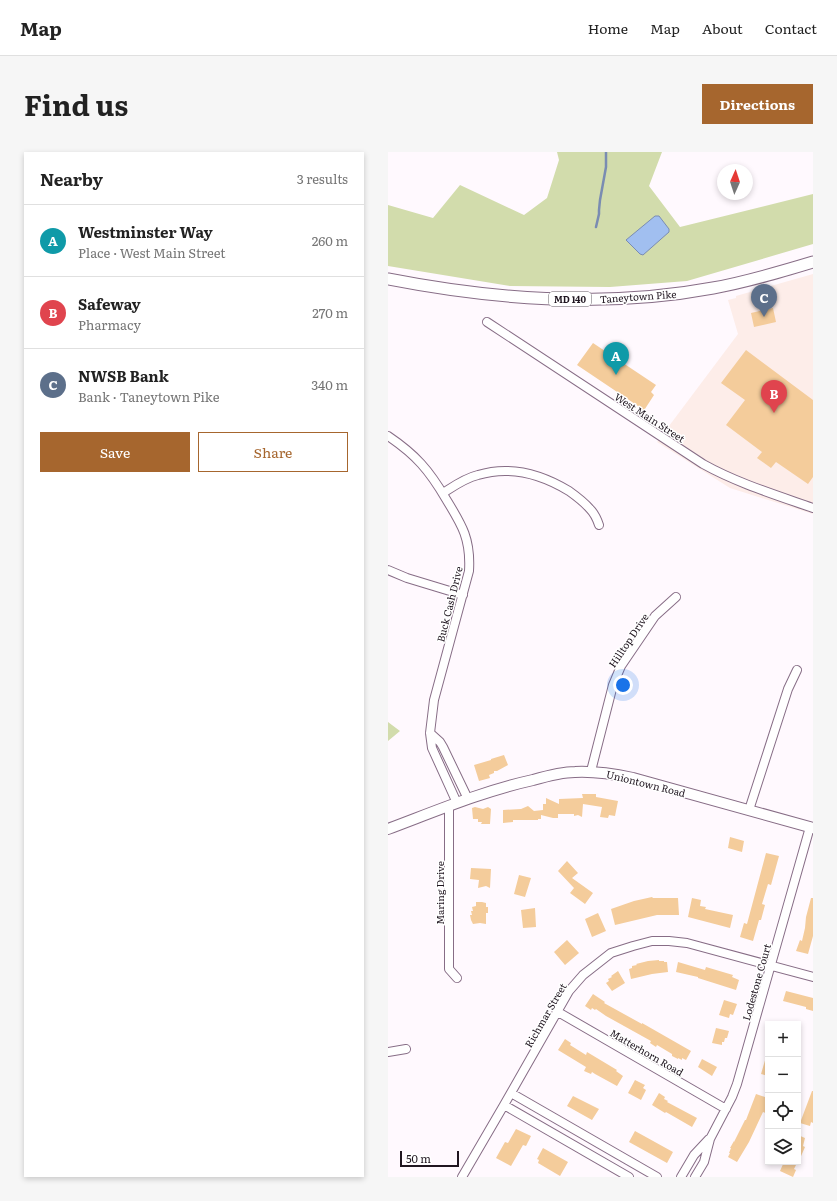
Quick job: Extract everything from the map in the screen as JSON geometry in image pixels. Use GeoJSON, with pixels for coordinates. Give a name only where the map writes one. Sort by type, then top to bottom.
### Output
{"type":"FeatureCollection","features":[{"type":"Feature","properties":{"kind":"highway","name":"Taneytown Pike"},"geometry":{"type":"LineString","coordinates":[[388,279],[433,288],[505,296],[555,299],[607,299],[653,296],[714,288],[813,262]]}},
{"type":"Feature","properties":{"kind":"main road","name":"Uniontown Road"},"geometry":{"type":"LineString","coordinates":[[388,829],[453,804],[498,789],[545,777],[574,772],[591,771],[605,772],[633,778],[812,827]]}},
{"type":"Feature","properties":{"kind":"street","name":"West Main Street"},"geometry":{"type":"LineString","coordinates":[[487,322],[718,473],[813,508]]}},
{"type":"Feature","properties":{"kind":"street","name":"Buck Cash Drive"},"geometry":{"type":"LineString","coordinates":[[388,436],[419,460],[428,471],[457,516],[467,539],[469,551],[469,571],[434,700],[430,733],[432,748],[453,804]]}},
{"type":"Feature","properties":{"kind":"street"},"geometry":{"type":"LineString","coordinates":[[443,493],[467,479],[487,472],[508,471],[529,473],[552,482],[576,496],[591,510],[599,525]]}},
{"type":"Feature","properties":{"kind":"street"},"geometry":{"type":"LineString","coordinates":[[388,570],[407,578],[463,595]]}},
{"type":"Feature","properties":{"kind":"street","name":"Hilltop Drive"},"geometry":{"type":"LineString","coordinates":[[591,771],[618,671],[656,616],[676,597]]}},
{"type":"Feature","properties":{"kind":"street"},"geometry":{"type":"LineString","coordinates":[[749,810],[788,689],[797,670]]}},
{"type":"Feature","properties":{"kind":"street"},"geometry":{"type":"LineString","coordinates":[[430,733],[440,742],[443,747],[468,799]]}},
{"type":"Feature","properties":{"kind":"street","name":"Maring Drive"},"geometry":{"type":"LineString","coordinates":[[453,804],[449,969],[457,978]]}},
{"type":"Feature","properties":{"kind":"street","name":"Lodestone Court"},"geometry":{"type":"LineString","coordinates":[[695,1177],[704,1162],[710,1139],[737,1084],[812,827]]}},
{"type":"Feature","properties":{"kind":"street","name":"Richmar Street"},"geometry":{"type":"LineString","coordinates":[[462,1177],[569,991],[583,975],[611,954],[652,941],[687,943],[813,977]]}},
{"type":"Feature","properties":{"kind":"street","name":"Matterhorn Road"},"geometry":{"type":"LineString","coordinates":[[558,1012],[726,1109]]}},
{"type":"Feature","properties":{"kind":"street"},"geometry":{"type":"LineString","coordinates":[[388,1052],[406,1049]]}},
{"type":"Feature","properties":{"kind":"street"},"geometry":{"type":"LineString","coordinates":[[511,1093],[657,1177]]}},
{"type":"Feature","properties":{"kind":"street"},"geometry":{"type":"LineString","coordinates":[[504,1105],[629,1177]]}},
{"type":"Feature","properties":{"kind":"street","name":"Lodestone Court"},"geometry":{"type":"LineString","coordinates":[[681,1177],[694,1155],[710,1139]]}},
{"type":"Feature","properties":{"kind":"shaded area"},"geometry":{"type":"Polygon","coordinates":[[[813,274],[813,514],[730,488],[657,442],[738,334],[728,300],[736,298],[736,296],[813,274]]]}},
{"type":"Feature","properties":{"kind":"green space"},"geometry":{"type":"Polygon","coordinates":[[[557,152],[662,152],[649,186],[680,227],[813,194],[813,244],[687,281],[610,287],[510,286],[388,266],[388,205],[433,218],[460,185],[524,215],[547,198],[559,160],[557,152]]]}},
{"type":"Feature","properties":{"kind":"green space"},"geometry":{"type":"Polygon","coordinates":[[[388,722],[400,731],[388,741],[388,722]]]}},
{"type":"Feature","properties":{"kind":"water"},"geometry":{"type":"Polygon","coordinates":[[[655,216],[659,216],[669,229],[669,232],[643,255],[640,254],[626,240],[655,216]]]}},
{"type":"Feature","properties":{"kind":"building"},"geometry":{"type":"Polygon","coordinates":[[[773,308],[776,322],[754,327],[751,313],[773,308]]]}},
{"type":"Feature","properties":{"kind":"building"},"geometry":{"type":"Polygon","coordinates":[[[593,343],[656,385],[651,392],[654,395],[643,412],[638,408],[638,406],[577,365],[593,343]]]}},
{"type":"Feature","properties":{"kind":"building"},"geometry":{"type":"Polygon","coordinates":[[[746,350],[813,400],[813,477],[808,484],[776,462],[771,468],[757,458],[762,452],[726,425],[745,400],[721,383],[746,350]]]}},
{"type":"Feature","properties":{"kind":"building"},"geometry":{"type":"Polygon","coordinates":[[[504,755],[508,765],[494,771],[494,773],[489,775],[490,778],[479,781],[474,765],[504,755]]]}},
{"type":"Feature","properties":{"kind":"building"},"geometry":{"type":"Polygon","coordinates":[[[582,794],[596,794],[596,797],[618,801],[615,816],[609,815],[608,818],[600,817],[602,807],[583,804],[582,817],[578,815],[574,816],[574,814],[558,814],[558,818],[541,815],[541,819],[538,820],[513,820],[513,822],[503,823],[503,810],[521,809],[528,806],[534,811],[543,810],[543,804],[546,804],[546,798],[559,804],[559,799],[583,798],[582,794]]]}},
{"type":"Feature","properties":{"kind":"building"},"geometry":{"type":"Polygon","coordinates":[[[475,807],[483,809],[488,807],[491,809],[490,824],[481,824],[482,822],[478,822],[478,819],[473,819],[472,808],[475,807]]]}},
{"type":"Feature","properties":{"kind":"building"},"geometry":{"type":"Polygon","coordinates":[[[730,837],[744,841],[742,852],[728,848],[730,837]]]}},
{"type":"Feature","properties":{"kind":"building"},"geometry":{"type":"Polygon","coordinates":[[[766,853],[779,856],[771,885],[768,884],[762,904],[765,905],[753,941],[740,937],[744,923],[747,924],[766,853]]]}},
{"type":"Feature","properties":{"kind":"building"},"geometry":{"type":"Polygon","coordinates":[[[567,861],[578,873],[572,878],[593,893],[585,904],[570,893],[574,888],[558,871],[567,861]]]}},
{"type":"Feature","properties":{"kind":"building"},"geometry":{"type":"Polygon","coordinates":[[[471,868],[491,869],[490,888],[486,886],[478,888],[479,880],[470,879],[471,868]]]}},
{"type":"Feature","properties":{"kind":"building"},"geometry":{"type":"Polygon","coordinates":[[[519,875],[531,878],[525,897],[514,894],[519,875]]]}},
{"type":"Feature","properties":{"kind":"building"},"geometry":{"type":"Polygon","coordinates":[[[652,897],[678,898],[679,915],[657,915],[615,925],[611,909],[634,901],[652,897]]]}},
{"type":"Feature","properties":{"kind":"building"},"geometry":{"type":"Polygon","coordinates":[[[692,898],[701,900],[700,906],[706,907],[705,909],[733,915],[730,928],[688,917],[692,898]]]}},
{"type":"Feature","properties":{"kind":"building"},"geometry":{"type":"Polygon","coordinates":[[[811,898],[813,898],[813,936],[808,954],[796,951],[800,940],[802,941],[811,898]]]}},
{"type":"Feature","properties":{"kind":"building"},"geometry":{"type":"Polygon","coordinates":[[[476,902],[486,903],[486,907],[488,907],[488,913],[486,913],[486,924],[473,924],[471,920],[470,915],[472,915],[471,911],[473,911],[472,907],[476,906],[476,902]]]}},
{"type":"Feature","properties":{"kind":"building"},"geometry":{"type":"Polygon","coordinates":[[[535,908],[536,927],[523,928],[521,910],[535,908]]]}},
{"type":"Feature","properties":{"kind":"building"},"geometry":{"type":"Polygon","coordinates":[[[598,913],[606,931],[592,937],[585,919],[598,913]]]}},
{"type":"Feature","properties":{"kind":"building"},"geometry":{"type":"Polygon","coordinates":[[[567,940],[579,953],[565,965],[554,952],[567,940]]]}},
{"type":"Feature","properties":{"kind":"building"},"geometry":{"type":"Polygon","coordinates":[[[659,960],[667,962],[668,972],[631,979],[629,969],[632,968],[632,966],[648,961],[659,960]]]}},
{"type":"Feature","properties":{"kind":"building"},"geometry":{"type":"Polygon","coordinates":[[[678,962],[705,970],[706,967],[733,975],[732,977],[739,980],[736,990],[698,977],[676,972],[678,962]]]}},
{"type":"Feature","properties":{"kind":"building"},"geometry":{"type":"Polygon","coordinates":[[[618,971],[625,983],[612,991],[606,983],[609,981],[608,979],[612,977],[611,976],[618,971]]]}},
{"type":"Feature","properties":{"kind":"building"},"geometry":{"type":"Polygon","coordinates":[[[786,991],[813,998],[813,1011],[806,1009],[806,1007],[783,1001],[786,991]]]}},
{"type":"Feature","properties":{"kind":"building"},"geometry":{"type":"Polygon","coordinates":[[[593,994],[605,1002],[604,1003],[691,1051],[686,1060],[682,1058],[682,1060],[678,1059],[672,1056],[672,1054],[657,1045],[656,1047],[650,1043],[651,1041],[596,1009],[595,1010],[592,1008],[591,1010],[585,1006],[593,994]]]}},
{"type":"Feature","properties":{"kind":"building"},"geometry":{"type":"Polygon","coordinates":[[[724,1000],[737,1004],[733,1015],[730,1014],[729,1018],[719,1015],[724,1000]]]}},
{"type":"Feature","properties":{"kind":"building"},"geometry":{"type":"Polygon","coordinates":[[[716,1028],[729,1031],[727,1038],[725,1038],[724,1042],[722,1042],[722,1045],[712,1043],[716,1028]]]}},
{"type":"Feature","properties":{"kind":"building"},"geometry":{"type":"Polygon","coordinates":[[[565,1039],[571,1043],[570,1045],[586,1055],[587,1052],[617,1070],[616,1071],[623,1076],[617,1086],[592,1072],[591,1074],[584,1071],[586,1067],[558,1050],[565,1039]]]}},
{"type":"Feature","properties":{"kind":"building"},"geometry":{"type":"Polygon","coordinates":[[[702,1059],[717,1067],[712,1076],[698,1067],[702,1059]]]}},
{"type":"Feature","properties":{"kind":"building"},"geometry":{"type":"Polygon","coordinates":[[[765,1060],[765,1075],[761,1074],[765,1060]]]}},
{"type":"Feature","properties":{"kind":"building"},"geometry":{"type":"Polygon","coordinates":[[[635,1080],[645,1085],[643,1088],[646,1090],[641,1100],[628,1093],[635,1080]]]}},
{"type":"Feature","properties":{"kind":"building"},"geometry":{"type":"Polygon","coordinates":[[[813,1091],[813,1123],[811,1122],[810,1126],[801,1123],[813,1091]]]}},
{"type":"Feature","properties":{"kind":"building"},"geometry":{"type":"Polygon","coordinates":[[[659,1093],[665,1097],[664,1099],[668,1101],[667,1102],[697,1118],[692,1127],[652,1105],[659,1093]]]}},
{"type":"Feature","properties":{"kind":"building"},"geometry":{"type":"Polygon","coordinates":[[[756,1094],[765,1097],[765,1113],[763,1112],[749,1142],[737,1162],[728,1157],[730,1148],[746,1120],[756,1094]]]}},
{"type":"Feature","properties":{"kind":"building"},"geometry":{"type":"Polygon","coordinates":[[[573,1096],[599,1109],[592,1120],[567,1106],[573,1096]]]}},
{"type":"Feature","properties":{"kind":"building"},"geometry":{"type":"Polygon","coordinates":[[[516,1129],[531,1136],[526,1146],[523,1145],[511,1166],[496,1158],[505,1142],[508,1143],[516,1129]]]}},
{"type":"Feature","properties":{"kind":"building"},"geometry":{"type":"Polygon","coordinates":[[[635,1131],[673,1152],[667,1163],[629,1142],[635,1131]]]}},
{"type":"Feature","properties":{"kind":"building"},"geometry":{"type":"Polygon","coordinates":[[[801,1136],[805,1138],[803,1146],[805,1147],[801,1156],[801,1136]]]}},
{"type":"Feature","properties":{"kind":"building"},"geometry":{"type":"Polygon","coordinates":[[[543,1148],[568,1162],[560,1176],[538,1163],[539,1160],[537,1159],[543,1148]]]}},
{"type":"Feature","properties":{"kind":"building"},"geometry":{"type":"Polygon","coordinates":[[[783,1165],[796,1165],[794,1169],[796,1170],[793,1177],[780,1171],[783,1165]]]}},
{"type":"Feature","properties":{"kind":"waterway"},"geometry":{"type":"LineString","coordinates":[[596,227],[606,167],[606,152]]}},
{"type":"Feature","properties":{"kind":"place","name":"NWSB Bank"},"geometry":{"type":"Point","coordinates":[764,317]}},
{"type":"Feature","properties":{"kind":"place","name":"Westminster Way"},"geometry":{"type":"Point","coordinates":[616,375]}},
{"type":"Feature","properties":{"kind":"place","name":"Safeway"},"geometry":{"type":"Point","coordinates":[774,413]}}]}
